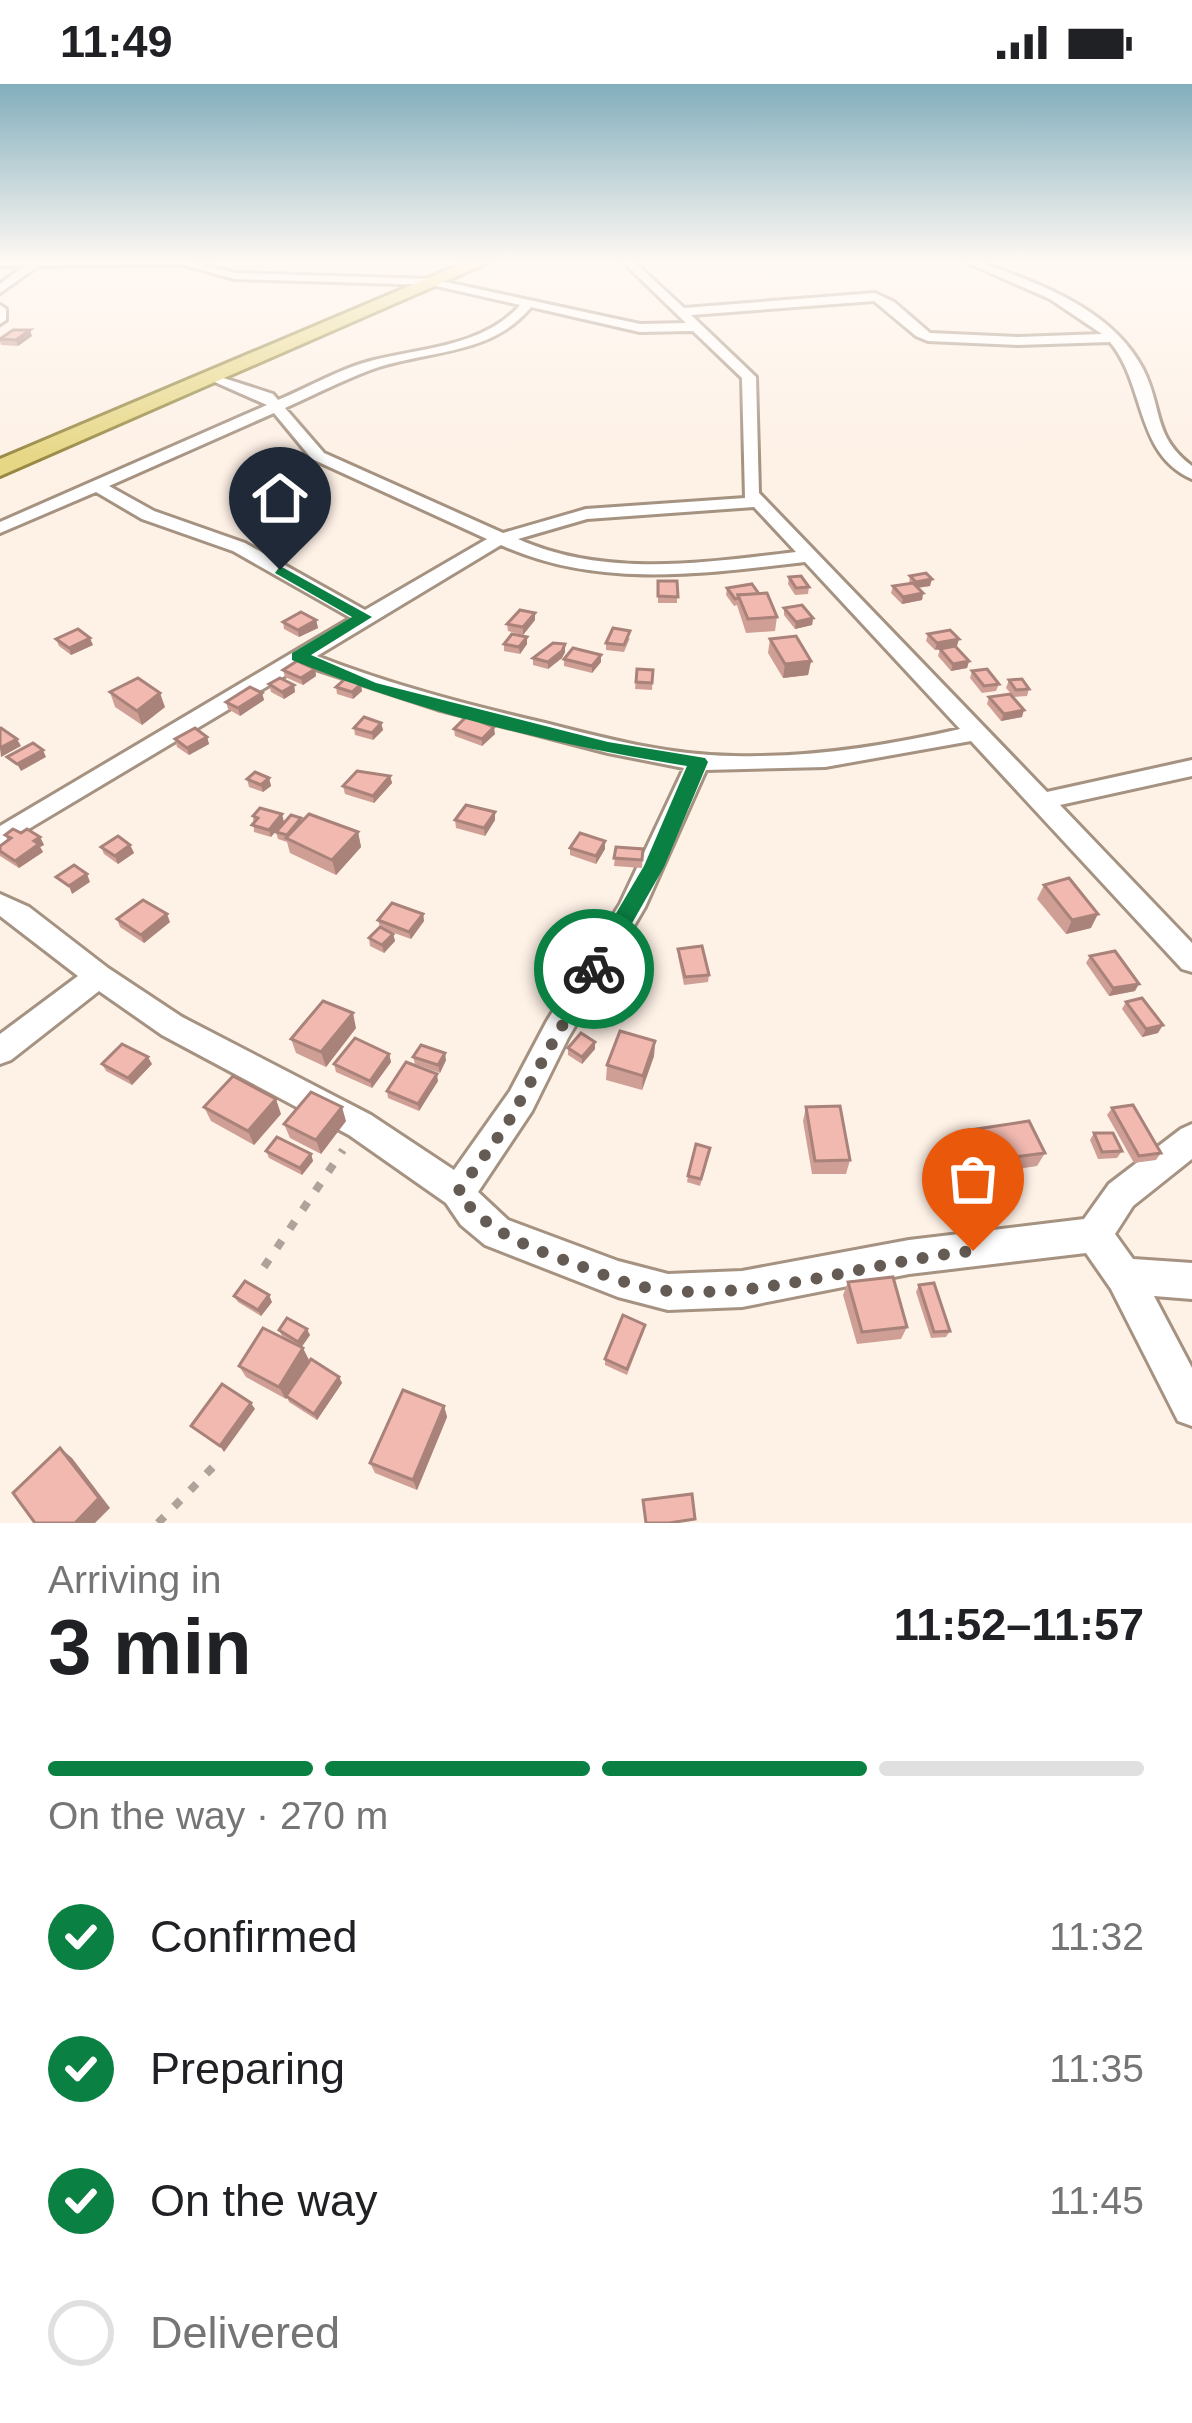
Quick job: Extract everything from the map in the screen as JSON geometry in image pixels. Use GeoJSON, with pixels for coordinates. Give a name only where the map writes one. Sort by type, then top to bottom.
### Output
{"type":"FeatureCollection","features":[{"type":"Feature","properties":{"kind":"highway"},"geometry":{"type":"LineString","coordinates":[[0,468],[327,327]]}},
{"type":"Feature","properties":{"kind":"street"},"geometry":{"type":"LineString","coordinates":[[0,528],[383,360],[446,351],[498,327]]}},
{"type":"Feature","properties":{"kind":"street"},"geometry":{"type":"LineString","coordinates":[[636,327],[689,327]]}},
{"type":"Feature","properties":{"kind":"street"},"geometry":{"type":"LineString","coordinates":[[698,327],[749,377],[748,480],[758,502],[1192,961]]}},
{"type":"Feature","properties":{"kind":"street"},"geometry":{"type":"LineString","coordinates":[[912,327],[928,337],[1112,338]]}},
{"type":"Feature","properties":{"kind":"street"},"geometry":{"type":"LineString","coordinates":[[1100,327],[1129,356],[1157,447],[1192,474]]}},
{"type":"Feature","properties":{"kind":"street"},"geometry":{"type":"LineString","coordinates":[[213,376],[278,405],[296,434],[318,456],[542,557],[639,571],[808,556]]}},
{"type":"Feature","properties":{"kind":"street"},"geometry":{"type":"LineString","coordinates":[[96,485],[148,514],[238,547],[364,617]]}},
{"type":"Feature","properties":{"kind":"street"},"geometry":{"type":"LineString","coordinates":[[0,836],[497,540],[586,514],[758,502]]}},
{"type":"Feature","properties":{"kind":"street"},"geometry":{"type":"LineString","coordinates":[[298,656],[370,686],[608,748],[698,762],[808,760],[921,746],[978,732]]}},
{"type":"Feature","properties":{"kind":"street"},"geometry":{"type":"LineString","coordinates":[[458,1192],[521,1101],[557,1030],[643,887],[698,762]]}},
{"type":"Feature","properties":{"kind":"street"},"geometry":{"type":"LineString","coordinates":[[1043,801],[1192,768]]}},
{"type":"Feature","properties":{"kind":"street"},"geometry":{"type":"LineString","coordinates":[[0,904],[172,1026],[360,1125],[458,1192],[472,1213],[497,1233],[618,1280],[668,1292],[742,1289],[909,1257],[1094,1235],[1121,1195],[1192,1138]]}},
{"type":"Feature","properties":{"kind":"street"},"geometry":{"type":"LineString","coordinates":[[0,1052],[98,976]]}},
{"type":"Feature","properties":{"kind":"street"},"geometry":{"type":"LineString","coordinates":[[1094,1235],[1124,1276],[1192,1406]]}},
{"type":"Feature","properties":{"kind":"street"},"geometry":{"type":"LineString","coordinates":[[1124,1276],[1192,1281]]}},
{"type":"Feature","properties":{"kind":"path"},"geometry":{"type":"LineString","coordinates":[[264,1267],[360,1125]]}},
{"type":"Feature","properties":{"kind":"path"},"geometry":{"type":"LineString","coordinates":[[158,1523],[215,1465]]}},
{"type":"Feature","properties":{"kind":"building"},"geometry":{"type":"Polygon","coordinates":[[[13,330],[30,330],[16,340],[0,339],[13,330]]]}},
{"type":"Feature","properties":{"kind":"building"},"geometry":{"type":"Polygon","coordinates":[[[926,573],[932,579],[916,582],[910,576],[926,573]]]}},
{"type":"Feature","properties":{"kind":"building"},"geometry":{"type":"Polygon","coordinates":[[[801,576],[809,587],[796,588],[789,577],[801,576]]]}},
{"type":"Feature","properties":{"kind":"building"},"geometry":{"type":"Polygon","coordinates":[[[658,581],[677,581],[678,597],[658,596],[658,581]]]}},
{"type":"Feature","properties":{"kind":"building"},"geometry":{"type":"Polygon","coordinates":[[[913,583],[923,593],[903,597],[893,586],[913,583]]]}},
{"type":"Feature","properties":{"kind":"building"},"geometry":{"type":"Polygon","coordinates":[[[752,584],[759,594],[735,599],[727,588],[752,584]]]}},
{"type":"Feature","properties":{"kind":"building"},"geometry":{"type":"Polygon","coordinates":[[[767,593],[777,617],[748,619],[738,595],[767,593]]]}},
{"type":"Feature","properties":{"kind":"building"},"geometry":{"type":"Polygon","coordinates":[[[802,605],[813,618],[796,622],[784,608],[802,605]]]}},
{"type":"Feature","properties":{"kind":"building"},"geometry":{"type":"Polygon","coordinates":[[[520,610],[535,613],[523,627],[507,624],[520,610]]]}},
{"type":"Feature","properties":{"kind":"building"},"geometry":{"type":"Polygon","coordinates":[[[301,612],[316,620],[298,630],[283,622],[301,612]]]}},
{"type":"Feature","properties":{"kind":"building"},"geometry":{"type":"Polygon","coordinates":[[[613,628],[630,631],[624,645],[606,643],[613,628]]]}},
{"type":"Feature","properties":{"kind":"building"},"geometry":{"type":"Polygon","coordinates":[[[78,629],[90,638],[69,648],[56,639],[78,629]]]}},
{"type":"Feature","properties":{"kind":"building"},"geometry":{"type":"Polygon","coordinates":[[[950,630],[959,639],[937,643],[928,634],[950,630]]]}},
{"type":"Feature","properties":{"kind":"building"},"geometry":{"type":"Polygon","coordinates":[[[512,634],[527,637],[519,647],[504,644],[512,634]]]}},
{"type":"Feature","properties":{"kind":"building"},"geometry":{"type":"Polygon","coordinates":[[[796,636],[811,661],[785,664],[770,639],[796,636]]]}},
{"type":"Feature","properties":{"kind":"building"},"geometry":{"type":"Polygon","coordinates":[[[553,643],[565,644],[548,662],[533,658],[553,643]]]}},
{"type":"Feature","properties":{"kind":"building"},"geometry":{"type":"Polygon","coordinates":[[[955,646],[969,661],[953,664],[940,649],[955,646]]]}},
{"type":"Feature","properties":{"kind":"building"},"geometry":{"type":"Polygon","coordinates":[[[573,648],[601,655],[592,666],[564,659],[573,648]]]}},
{"type":"Feature","properties":{"kind":"building"},"geometry":{"type":"Polygon","coordinates":[[[297,661],[315,669],[301,678],[283,670],[297,661]]]}},
{"type":"Feature","properties":{"kind":"building"},"geometry":{"type":"Polygon","coordinates":[[[637,669],[653,670],[652,683],[636,682],[637,669]]]}},
{"type":"Feature","properties":{"kind":"building"},"geometry":{"type":"Polygon","coordinates":[[[987,669],[999,684],[984,686],[972,671],[987,669]]]}},
{"type":"Feature","properties":{"kind":"building"},"geometry":{"type":"Polygon","coordinates":[[[138,678],[160,693],[137,711],[110,692],[138,678]]]}},
{"type":"Feature","properties":{"kind":"building"},"geometry":{"type":"Polygon","coordinates":[[[280,678],[294,685],[282,692],[269,684],[280,678]]]}},
{"type":"Feature","properties":{"kind":"building"},"geometry":{"type":"Polygon","coordinates":[[[345,679],[361,684],[352,692],[336,687],[345,679]]]}},
{"type":"Feature","properties":{"kind":"building"},"geometry":{"type":"Polygon","coordinates":[[[1022,679],[1029,689],[1016,690],[1009,680],[1022,679]]]}},
{"type":"Feature","properties":{"kind":"building"},"geometry":{"type":"Polygon","coordinates":[[[250,687],[262,693],[238,708],[226,702],[250,687]]]}},
{"type":"Feature","properties":{"kind":"building"},"geometry":{"type":"Polygon","coordinates":[[[1010,694],[1024,710],[1004,714],[989,697],[1010,694]]]}},
{"type":"Feature","properties":{"kind":"building"},"geometry":{"type":"Polygon","coordinates":[[[467,716],[494,727],[482,739],[454,729],[467,716]]]}},
{"type":"Feature","properties":{"kind":"building"},"geometry":{"type":"Polygon","coordinates":[[[364,717],[381,723],[372,733],[354,728],[364,717]]]}},
{"type":"Feature","properties":{"kind":"building"},"geometry":{"type":"Polygon","coordinates":[[[1,728],[17,739],[0,748],[1,728]]]}},
{"type":"Feature","properties":{"kind":"building"},"geometry":{"type":"Polygon","coordinates":[[[195,728],[207,737],[187,748],[175,739],[195,728]]]}},
{"type":"Feature","properties":{"kind":"building"},"geometry":{"type":"Polygon","coordinates":[[[33,743],[43,750],[17,764],[7,757],[33,743]]]}},
{"type":"Feature","properties":{"kind":"building"},"geometry":{"type":"Polygon","coordinates":[[[357,771],[390,776],[373,796],[343,786],[357,771]]]}},
{"type":"Feature","properties":{"kind":"building"},"geometry":{"type":"Polygon","coordinates":[[[255,772],[269,778],[261,785],[247,779],[255,772]]]}},
{"type":"Feature","properties":{"kind":"building"},"geometry":{"type":"Polygon","coordinates":[[[466,805],[495,812],[484,828],[455,820],[466,805]]]}},
{"type":"Feature","properties":{"kind":"building"},"geometry":{"type":"Polygon","coordinates":[[[260,808],[282,814],[269,830],[252,825],[260,808]]]}},
{"type":"Feature","properties":{"kind":"building"},"geometry":{"type":"Polygon","coordinates":[[[309,814],[358,832],[332,860],[286,838],[309,814]]]}},
{"type":"Feature","properties":{"kind":"building"},"geometry":{"type":"Polygon","coordinates":[[[291,815],[301,818],[287,835],[276,832],[291,815]]]}},
{"type":"Feature","properties":{"kind":"building"},"geometry":{"type":"Polygon","coordinates":[[[13,829],[21,833],[27,829],[40,837],[34,841],[39,844],[15,861],[0,851],[11,838],[5,835],[13,829]]]}},
{"type":"Feature","properties":{"kind":"building"},"geometry":{"type":"Polygon","coordinates":[[[580,833],[605,841],[596,856],[570,848],[580,833]]]}},
{"type":"Feature","properties":{"kind":"building"},"geometry":{"type":"Polygon","coordinates":[[[118,836],[130,845],[115,856],[101,847],[118,836]]]}},
{"type":"Feature","properties":{"kind":"building"},"geometry":{"type":"Polygon","coordinates":[[[616,847],[643,849],[642,860],[614,858],[616,847]]]}},
{"type":"Feature","properties":{"kind":"building"},"geometry":{"type":"Polygon","coordinates":[[[74,865],[87,874],[69,886],[56,877],[74,865]]]}},
{"type":"Feature","properties":{"kind":"building"},"geometry":{"type":"Polygon","coordinates":[[[1069,878],[1098,914],[1072,920],[1044,885],[1069,878]]]}},
{"type":"Feature","properties":{"kind":"building"},"geometry":{"type":"Polygon","coordinates":[[[143,900],[167,914],[141,935],[117,919],[143,900]]]}},
{"type":"Feature","properties":{"kind":"building"},"geometry":{"type":"Polygon","coordinates":[[[392,903],[423,914],[409,932],[378,920],[392,903]]]}},
{"type":"Feature","properties":{"kind":"building"},"geometry":{"type":"Polygon","coordinates":[[[380,927],[393,934],[382,945],[369,938],[380,927]]]}},
{"type":"Feature","properties":{"kind":"building"},"geometry":{"type":"Polygon","coordinates":[[[702,946],[709,975],[685,977],[678,949],[702,946]]]}},
{"type":"Feature","properties":{"kind":"building"},"geometry":{"type":"Polygon","coordinates":[[[1115,951],[1139,984],[1113,988],[1090,956],[1115,951]]]}},
{"type":"Feature","properties":{"kind":"building"},"geometry":{"type":"Polygon","coordinates":[[[1142,998],[1163,1025],[1146,1029],[1126,1002],[1142,998]]]}},
{"type":"Feature","properties":{"kind":"building"},"geometry":{"type":"Polygon","coordinates":[[[323,1001],[353,1013],[321,1052],[291,1039],[323,1001]]]}},
{"type":"Feature","properties":{"kind":"building"},"geometry":{"type":"Polygon","coordinates":[[[620,1031],[655,1041],[643,1076],[607,1065],[620,1031]]]}},
{"type":"Feature","properties":{"kind":"building"},"geometry":{"type":"Polygon","coordinates":[[[581,1033],[595,1042],[582,1057],[568,1048],[581,1033]]]}},
{"type":"Feature","properties":{"kind":"building"},"geometry":{"type":"Polygon","coordinates":[[[355,1038],[389,1054],[370,1081],[334,1064],[355,1038]]]}},
{"type":"Feature","properties":{"kind":"building"},"geometry":{"type":"Polygon","coordinates":[[[122,1044],[148,1057],[128,1078],[102,1064],[122,1044]]]}},
{"type":"Feature","properties":{"kind":"building"},"geometry":{"type":"Polygon","coordinates":[[[421,1045],[445,1053],[438,1065],[413,1057],[421,1045]]]}},
{"type":"Feature","properties":{"kind":"building"},"geometry":{"type":"Polygon","coordinates":[[[406,1062],[437,1074],[418,1104],[387,1091],[406,1062]]]}},
{"type":"Feature","properties":{"kind":"building"},"geometry":{"type":"Polygon","coordinates":[[[233,1076],[276,1099],[248,1131],[204,1107],[233,1076]]]}},
{"type":"Feature","properties":{"kind":"building"},"geometry":{"type":"Polygon","coordinates":[[[311,1092],[342,1107],[316,1140],[284,1124],[311,1092]]]}},
{"type":"Feature","properties":{"kind":"building"},"geometry":{"type":"Polygon","coordinates":[[[1133,1105],[1161,1153],[1139,1156],[1112,1108],[1133,1105]]]}},
{"type":"Feature","properties":{"kind":"building"},"geometry":{"type":"Polygon","coordinates":[[[840,1106],[850,1160],[815,1161],[806,1107],[840,1106]]]}},
{"type":"Feature","properties":{"kind":"building"},"geometry":{"type":"Polygon","coordinates":[[[1029,1121],[1045,1153],[984,1161],[970,1130],[1029,1121]]]}},
{"type":"Feature","properties":{"kind":"building"},"geometry":{"type":"Polygon","coordinates":[[[1094,1133],[1113,1133],[1122,1151],[1102,1152],[1094,1133]]]}},
{"type":"Feature","properties":{"kind":"building"},"geometry":{"type":"Polygon","coordinates":[[[277,1137],[311,1154],[300,1168],[266,1151],[277,1137]]]}},
{"type":"Feature","properties":{"kind":"building"},"geometry":{"type":"Polygon","coordinates":[[[696,1144],[710,1148],[701,1179],[688,1176],[696,1144]]]}},
{"type":"Feature","properties":{"kind":"building"},"geometry":{"type":"Polygon","coordinates":[[[893,1277],[907,1327],[862,1332],[848,1282],[893,1277]]]}},
{"type":"Feature","properties":{"kind":"building"},"geometry":{"type":"Polygon","coordinates":[[[245,1281],[269,1295],[258,1310],[234,1296],[245,1281]]]}},
{"type":"Feature","properties":{"kind":"building"},"geometry":{"type":"Polygon","coordinates":[[[934,1283],[950,1331],[934,1332],[919,1285],[934,1283]]]}},
{"type":"Feature","properties":{"kind":"building"},"geometry":{"type":"Polygon","coordinates":[[[623,1315],[645,1325],[627,1369],[605,1359],[623,1315]]]}},
{"type":"Feature","properties":{"kind":"building"},"geometry":{"type":"Polygon","coordinates":[[[287,1318],[307,1329],[298,1342],[279,1330],[287,1318]]]}},
{"type":"Feature","properties":{"kind":"building"},"geometry":{"type":"Polygon","coordinates":[[[263,1328],[303,1348],[279,1387],[239,1366],[263,1328]]]}},
{"type":"Feature","properties":{"kind":"building"},"geometry":{"type":"Polygon","coordinates":[[[311,1359],[339,1377],[314,1414],[286,1396],[311,1359]]]}},
{"type":"Feature","properties":{"kind":"building"},"geometry":{"type":"Polygon","coordinates":[[[222,1384],[251,1403],[220,1446],[191,1426],[222,1384]]]}},
{"type":"Feature","properties":{"kind":"building"},"geometry":{"type":"Polygon","coordinates":[[[403,1390],[444,1406],[413,1480],[370,1463],[403,1390]]]}},
{"type":"Feature","properties":{"kind":"building"},"geometry":{"type":"Polygon","coordinates":[[[60,1448],[99,1498],[75,1523],[35,1523],[13,1493],[60,1448]]]}},
{"type":"Feature","properties":{"kind":"building"},"geometry":{"type":"Polygon","coordinates":[[[692,1494],[695,1519],[646,1523],[643,1500],[692,1494]]]}},
{"type":"Feature","properties":{"kind":"way so far"},"geometry":{"type":"LineString","coordinates":[[594,969],[506,1126],[458,1192],[472,1213],[497,1233],[618,1280],[668,1292],[742,1289],[909,1257],[973,1251]]}},
{"type":"Feature","properties":{"kind":"route"},"geometry":{"type":"LineString","coordinates":[[280,570],[364,617],[298,656],[370,686],[608,748],[698,762],[654,867],[594,969]]}}]}
